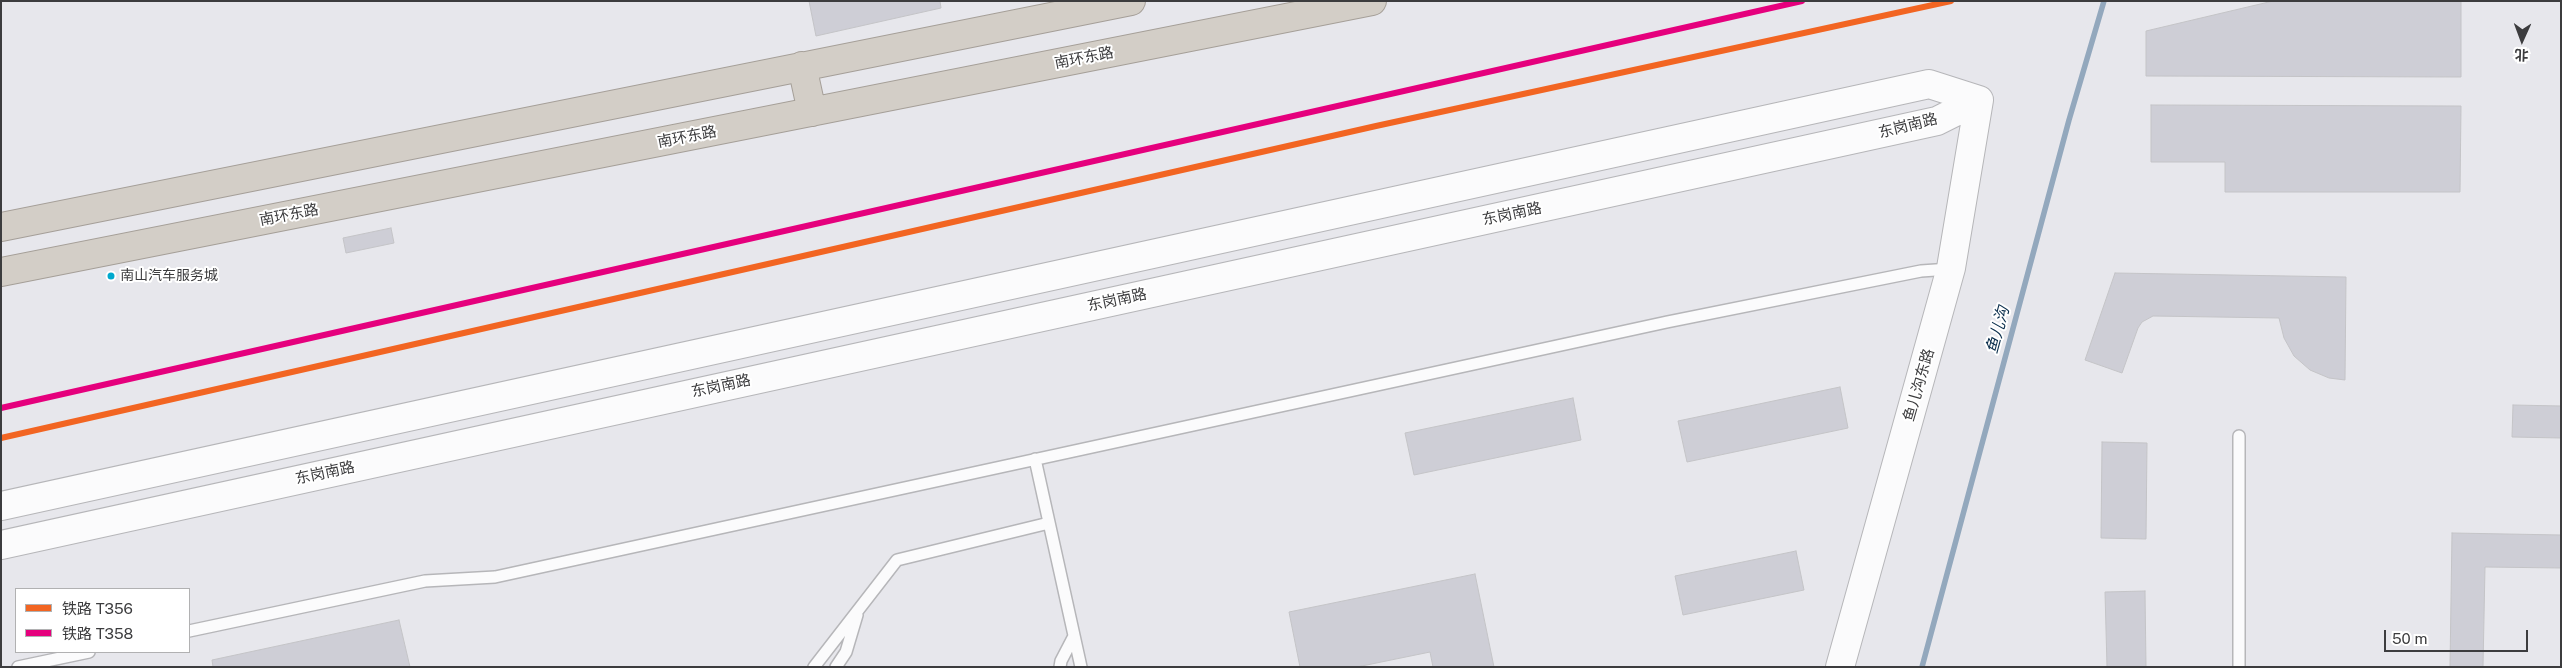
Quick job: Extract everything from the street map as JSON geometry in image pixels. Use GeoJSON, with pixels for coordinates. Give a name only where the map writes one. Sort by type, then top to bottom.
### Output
{"type":"FeatureCollection","features":[{"type":"Feature","properties":{"kind":"highway"},"geometry":{"type":"LineString","coordinates":[[6,221],[1131,1]]}},
{"type":"Feature","properties":{"kind":"highway","name":"南环东路"},"geometry":{"type":"LineString","coordinates":[[1,272],[1372,1]]}},
{"type":"Feature","properties":{"kind":"highway"},"geometry":{"type":"LineString","coordinates":[[802,66],[812,112]]}},
{"type":"Feature","properties":{"kind":"street"},"geometry":{"type":"LineString","coordinates":[[1,506],[1929,84],[1979,100]]}},
{"type":"Feature","properties":{"kind":"street","name":"鱼儿沟东路"},"geometry":{"type":"LineString","coordinates":[[1840,667],[1951,268],[1979,100]]}},
{"type":"Feature","properties":{"kind":"street","name":"东岗南路"},"geometry":{"type":"LineString","coordinates":[[1,545],[1937,121],[1979,100]]}},
{"type":"Feature","properties":{"kind":"lane"},"geometry":{"type":"LineString","coordinates":[[190,631],[425,581],[495,577],[1667,322],[1921,271],[1951,268]]}},
{"type":"Feature","properties":{"kind":"lane"},"geometry":{"type":"LineString","coordinates":[[2239,667],[2240,436]]}},
{"type":"Feature","properties":{"kind":"lane"},"geometry":{"type":"LineString","coordinates":[[1035,459],[1081,667]]}},
{"type":"Feature","properties":{"kind":"lane"},"geometry":{"type":"LineString","coordinates":[[814,667],[897,560],[1049,523]]}},
{"type":"Feature","properties":{"kind":"lane"},"geometry":{"type":"LineString","coordinates":[[836,667],[846,652],[859,609]]}},
{"type":"Feature","properties":{"kind":"lane"},"geometry":{"type":"LineString","coordinates":[[1060,667],[1060,660],[1074,636]]}},
{"type":"Feature","properties":{"kind":"lane"},"geometry":{"type":"LineString","coordinates":[[18,667],[84,653]]}},
{"type":"Feature","properties":{"kind":"building"},"geometry":{"type":"Polygon","coordinates":[[[809,1],[940,1],[941,8],[816,36],[809,1]]]}},
{"type":"Feature","properties":{"kind":"building"},"geometry":{"type":"Polygon","coordinates":[[[2273,1],[2461,1],[2461,77],[2146,76],[2146,31],[2273,1]]]}},
{"type":"Feature","properties":{"kind":"building"},"geometry":{"type":"Polygon","coordinates":[[[2151,105],[2461,106],[2460,192],[2225,192],[2225,162],[2151,162],[2151,105]]]}},
{"type":"Feature","properties":{"kind":"building"},"geometry":{"type":"Polygon","coordinates":[[[391,228],[394,243],[346,253],[343,238],[391,228]]]}},
{"type":"Feature","properties":{"kind":"building"},"geometry":{"type":"Polygon","coordinates":[[[2115,273],[2346,277],[2345,380],[2329,378],[2310,370],[2294,356],[2284,338],[2279,318],[2153,316],[2142,322],[2138,328],[2122,373],[2085,360],[2115,273]]]}},
{"type":"Feature","properties":{"kind":"building"},"geometry":{"type":"Polygon","coordinates":[[[1840,387],[1848,428],[1687,462],[1678,421],[1840,387]]]}},
{"type":"Feature","properties":{"kind":"building"},"geometry":{"type":"Polygon","coordinates":[[[1573,398],[1581,440],[1414,475],[1405,433],[1573,398]]]}},
{"type":"Feature","properties":{"kind":"building"},"geometry":{"type":"Polygon","coordinates":[[[2513,405],[2561,406],[2561,438],[2512,437],[2513,405]]]}},
{"type":"Feature","properties":{"kind":"building"},"geometry":{"type":"Polygon","coordinates":[[[2102,442],[2147,443],[2146,539],[2101,538],[2102,442]]]}},
{"type":"Feature","properties":{"kind":"building"},"geometry":{"type":"Polygon","coordinates":[[[2452,533],[2561,535],[2561,568],[2485,567],[2483,667],[2450,667],[2452,533]]]}},
{"type":"Feature","properties":{"kind":"building"},"geometry":{"type":"Polygon","coordinates":[[[1796,551],[1804,590],[1683,615],[1675,576],[1796,551]]]}},
{"type":"Feature","properties":{"kind":"building"},"geometry":{"type":"Polygon","coordinates":[[[1475,574],[1494,667],[1433,667],[1430,652],[1357,667],[1300,667],[1289,612],[1475,574]]]}},
{"type":"Feature","properties":{"kind":"building"},"geometry":{"type":"Polygon","coordinates":[[[2145,591],[2146,667],[2107,667],[2105,592],[2145,591]]]}},
{"type":"Feature","properties":{"kind":"building"},"geometry":{"type":"Polygon","coordinates":[[[399,620],[410,667],[213,667],[212,660],[399,620]]]}},
{"type":"Feature","properties":{"kind":"waterway","name":"鱼儿沟"},"geometry":{"type":"LineString","coordinates":[[1922,667],[2069,120],[2104,1]]}},
{"type":"Feature","properties":{"kind":"rail line","name":"T358"},"geometry":{"type":"LineString","coordinates":[[1,408],[1802,1]]}},
{"type":"Feature","properties":{"kind":"rail line","name":"T356"},"geometry":{"type":"LineString","coordinates":[[1,438],[1376,126],[1951,1]]}},
{"type":"Feature","properties":{"kind":"place","name":"南山汽车服务城"},"geometry":{"type":"Point","coordinates":[111,276]}}]}
